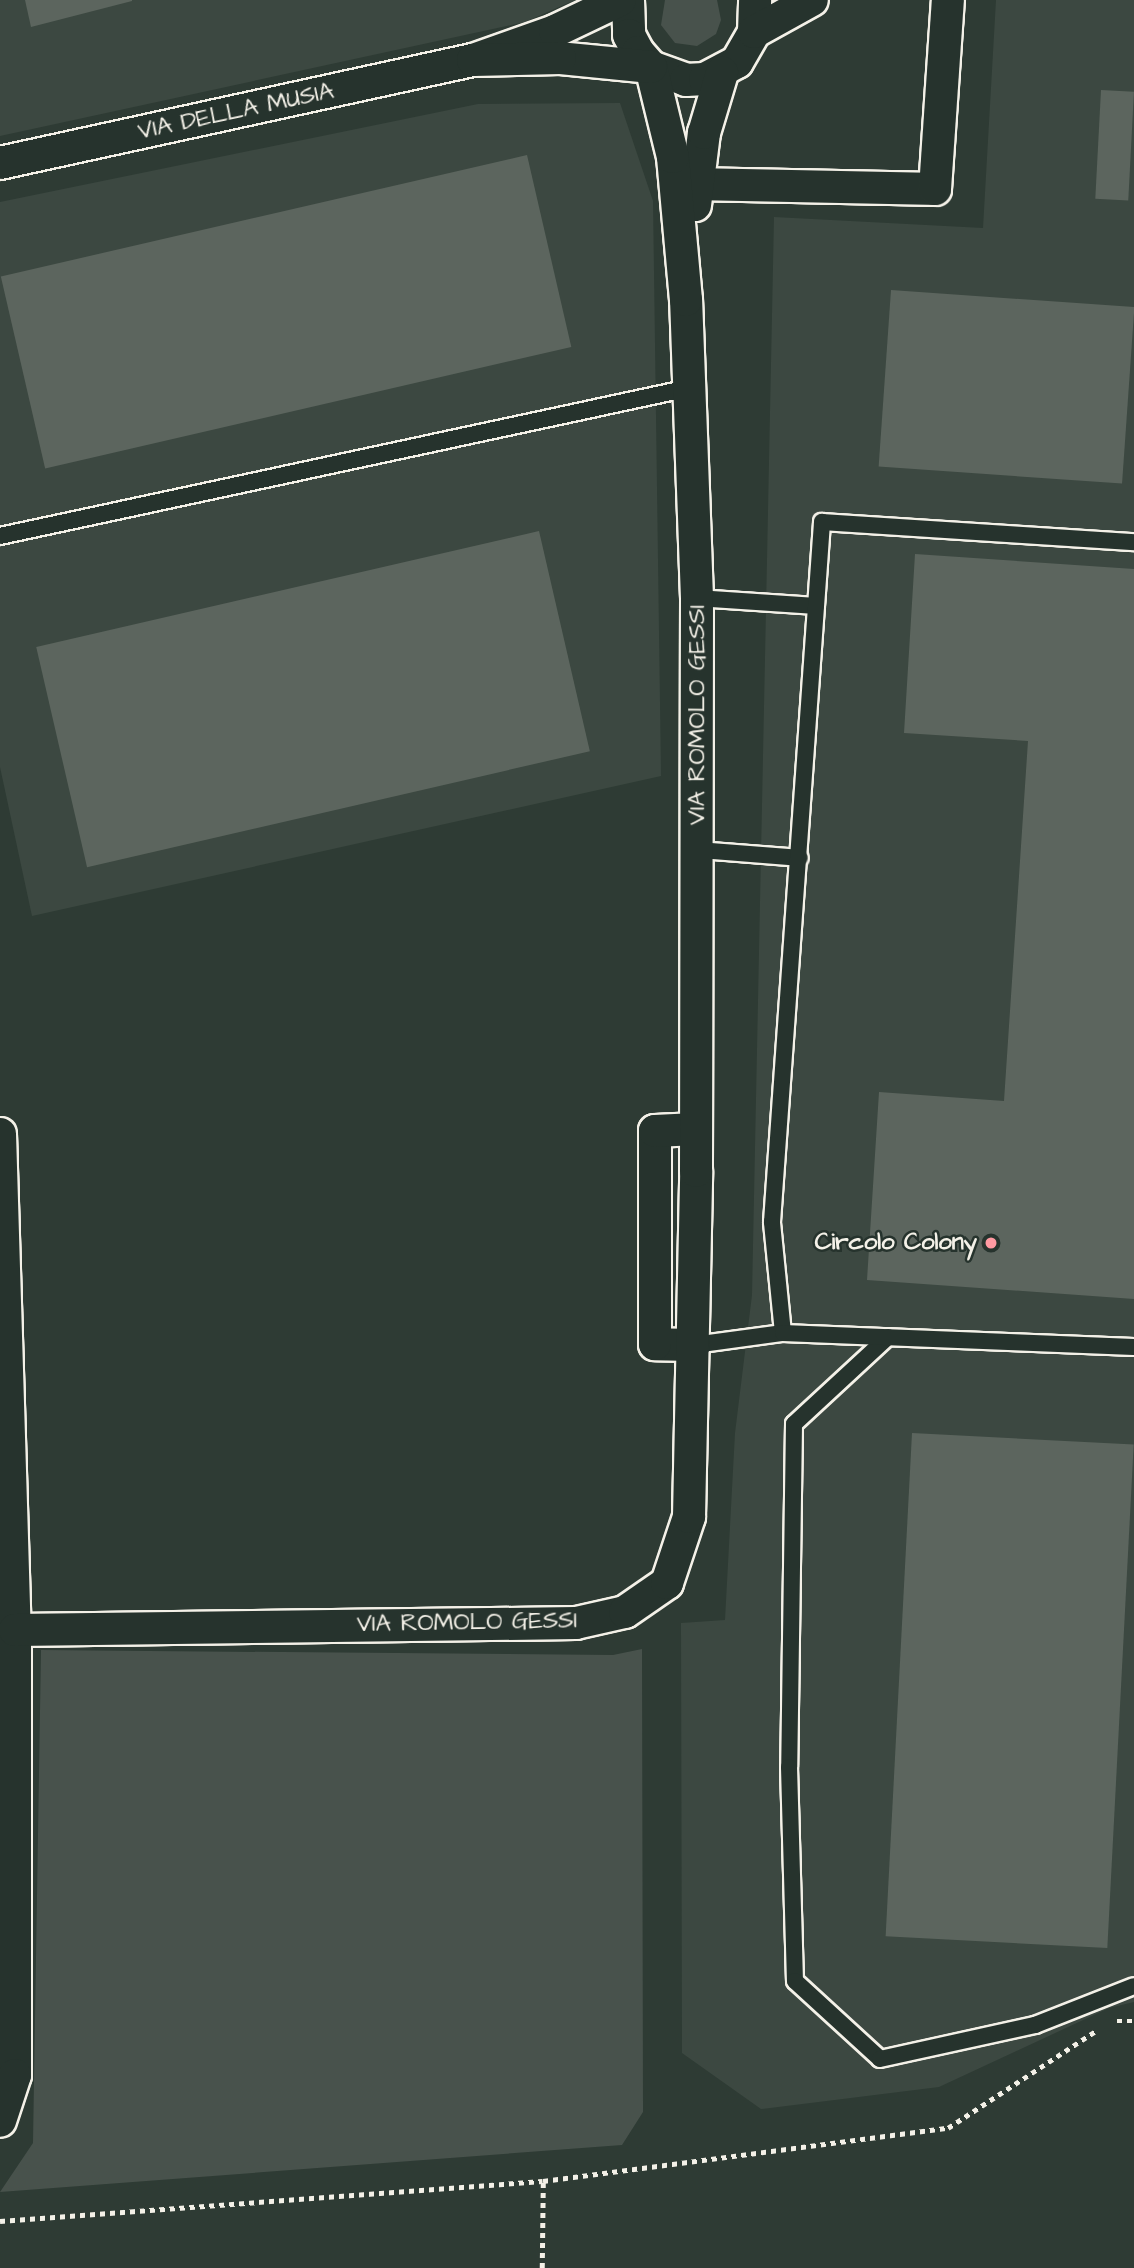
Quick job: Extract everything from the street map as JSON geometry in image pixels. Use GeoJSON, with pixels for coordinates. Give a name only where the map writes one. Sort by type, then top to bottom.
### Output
{"type":"FeatureCollection","features":[{"type":"Feature","properties":{"kind":"street","name":"VIA DELLA MUSIA"},"geometry":{"type":"LineString","coordinates":[[0,163],[473,60],[555,31],[620,0]]}},
{"type":"Feature","properties":{"kind":"street"},"geometry":{"type":"LineString","coordinates":[[628,0],[629,35],[651,67]]}},
{"type":"Feature","properties":{"kind":"street"},"geometry":{"type":"LineString","coordinates":[[722,73],[737,62],[754,32],[755,0]]}},
{"type":"Feature","properties":{"kind":"street"},"geometry":{"type":"LineString","coordinates":[[754,32],[812,0]]}},
{"type":"Feature","properties":{"kind":"street"},"geometry":{"type":"LineString","coordinates":[[697,184],[935,189],[948,0]]}},
{"type":"Feature","properties":{"kind":"street","name":"VIA DELLA MUSIA"},"geometry":{"type":"LineString","coordinates":[[473,60],[560,58],[651,67],[686,80],[722,73]]}},
{"type":"Feature","properties":{"kind":"street","name":"VIA ROMOLO GESSI"},"geometry":{"type":"LineString","coordinates":[[15,1630],[576,1623],[625,1612],[667,1583],[689,1517],[694,1345],[699,850],[697,598],[685,300],[673,157],[651,67]]}},
{"type":"Feature","properties":{"kind":"street","name":"VIA ROMOLO GESSI"},"geometry":{"type":"LineString","coordinates":[[685,300],[704,133],[722,73]]}},
{"type":"Feature","properties":{"kind":"street"},"geometry":{"type":"LineString","coordinates":[[694,1345],[655,1344],[655,1130],[696,1129]]}},
{"type":"Feature","properties":{"kind":"street"},"geometry":{"type":"LineString","coordinates":[[0,1133],[15,1630],[15,2075],[0,2120]]}},
{"type":"Feature","properties":{"kind":"lane"},"geometry":{"type":"LineString","coordinates":[[0,536],[689,388]]}},
{"type":"Feature","properties":{"kind":"lane"},"geometry":{"type":"LineString","coordinates":[[783,1332],[772,1223],[822,522],[1134,542]]}},
{"type":"Feature","properties":{"kind":"lane"},"geometry":{"type":"LineString","coordinates":[[697,598],[816,606]]}},
{"type":"Feature","properties":{"kind":"lane"},"geometry":{"type":"LineString","coordinates":[[699,850],[800,858]]}},
{"type":"Feature","properties":{"kind":"lane"},"geometry":{"type":"LineString","coordinates":[[694,1345],[783,1332],[1134,1347]]}},
{"type":"Feature","properties":{"kind":"lane"},"geometry":{"type":"LineString","coordinates":[[888,1337],[794,1424],[789,1767],[795,1981],[880,2059],[1034,2025],[1134,1986]]}},
{"type":"Feature","properties":{"kind":"path"},"geometry":{"type":"LineString","coordinates":[[1111,2021],[1134,2021]]}},
{"type":"Feature","properties":{"kind":"path"},"geometry":{"type":"LineString","coordinates":[[0,2221],[543,2181],[947,2128],[1100,2029]]}},
{"type":"Feature","properties":{"kind":"path"},"geometry":{"type":"LineString","coordinates":[[542,2268],[543,2181]]}},
{"type":"Feature","properties":{"kind":"shaded area"},"geometry":{"type":"Polygon","coordinates":[[[0,0],[575,0],[525,22],[0,136],[0,0]]]}},
{"type":"Feature","properties":{"kind":"shaded area"},"geometry":{"type":"Polygon","coordinates":[[[665,0],[717,0],[721,20],[716,34],[697,46],[675,43],[661,25],[665,0]]]}},
{"type":"Feature","properties":{"kind":"shaded area"},"geometry":{"type":"Polygon","coordinates":[[[996,0],[1134,0],[1134,2002],[1109,2008],[939,2087],[761,2109],[682,2053],[681,1623],[725,1620],[735,1433],[752,1295],[774,217],[983,228],[996,0]]]}},
{"type":"Feature","properties":{"kind":"shaded area"},"geometry":{"type":"Polygon","coordinates":[[[620,103],[653,201],[661,776],[32,916],[0,767],[0,202],[478,104],[620,103]]]}},
{"type":"Feature","properties":{"kind":"shaded area"},"geometry":{"type":"Polygon","coordinates":[[[642,1649],[643,2112],[622,2145],[0,2192],[33,2143],[41,1650],[613,1655],[642,1649]]]}},
{"type":"Feature","properties":{"kind":"building"},"geometry":{"type":"Polygon","coordinates":[[[25,0],[132,0],[132,1],[31,27],[25,0]]]}},
{"type":"Feature","properties":{"kind":"building"},"geometry":{"type":"Polygon","coordinates":[[[1101,90],[1134,92],[1128,201],[1095,199],[1101,90]]]}},
{"type":"Feature","properties":{"kind":"building"},"geometry":{"type":"Polygon","coordinates":[[[527,155],[571,347],[45,468],[1,276],[527,155]]]}},
{"type":"Feature","properties":{"kind":"building"},"geometry":{"type":"Polygon","coordinates":[[[891,290],[1134,307],[1122,484],[879,467],[891,290]]]}},
{"type":"Feature","properties":{"kind":"building"},"geometry":{"type":"Polygon","coordinates":[[[539,531],[590,751],[87,867],[36,647],[539,531]]]}},
{"type":"Feature","properties":{"kind":"building"},"geometry":{"type":"Polygon","coordinates":[[[915,554],[1134,569],[1134,1299],[867,1280],[879,1092],[1004,1101],[1028,741],[904,733],[915,554]]]}},
{"type":"Feature","properties":{"kind":"building"},"geometry":{"type":"Polygon","coordinates":[[[912,1433],[1134,1445],[1107,1948],[886,1936],[912,1433]]]}},
{"type":"Feature","properties":{"kind":"place","name":"Circolo Colony"},"geometry":{"type":"Point","coordinates":[991,1243]}}]}
